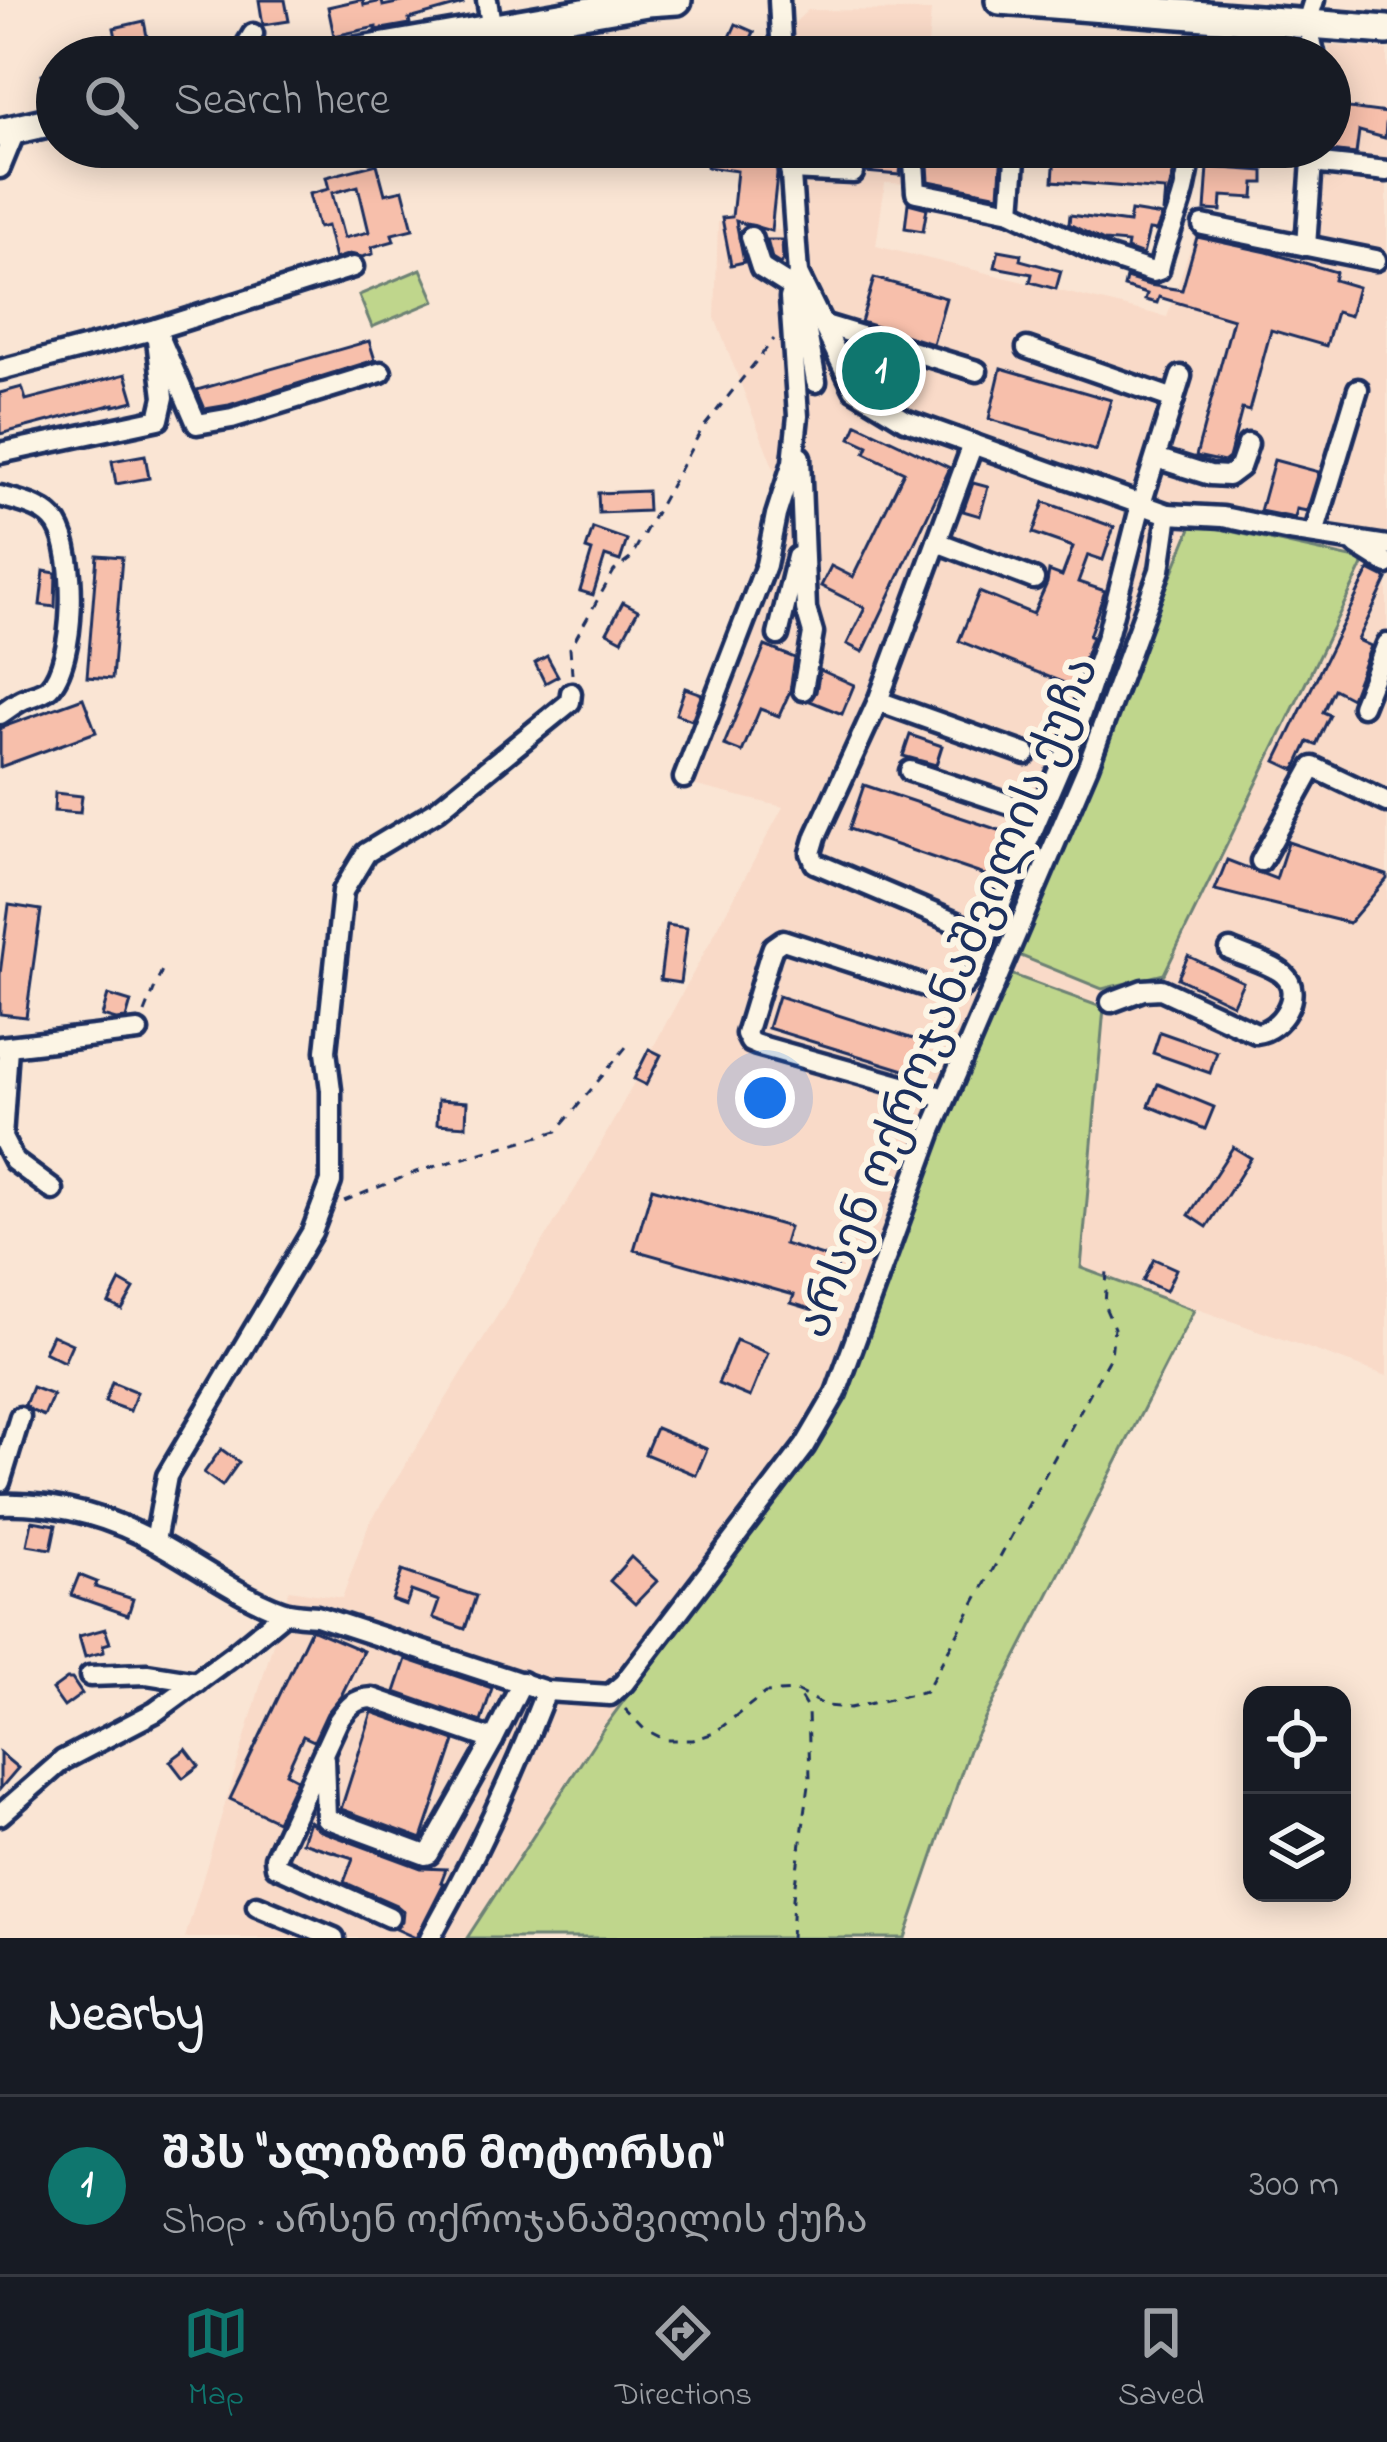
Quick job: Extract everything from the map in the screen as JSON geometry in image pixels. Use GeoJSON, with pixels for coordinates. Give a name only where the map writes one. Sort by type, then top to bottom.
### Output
{"type":"FeatureCollection","features":[{"type":"Feature","properties":{"kind":"highway"},"geometry":{"type":"LineString","coordinates":[[449,36],[677,0]]}},
{"type":"Feature","properties":{"kind":"highway"},"geometry":{"type":"LineString","coordinates":[[1000,0],[1183,8],[1255,19],[1310,11],[1387,30]]}},
{"type":"Feature","properties":{"kind":"street"},"geometry":{"type":"LineString","coordinates":[[487,0],[497,36]]}},
{"type":"Feature","properties":{"kind":"street"},"geometry":{"type":"LineString","coordinates":[[779,0],[781,36]]}},
{"type":"Feature","properties":{"kind":"street"},"geometry":{"type":"LineString","coordinates":[[1253,36],[1255,19]]}},
{"type":"Feature","properties":{"kind":"street"},"geometry":{"type":"LineString","coordinates":[[0,168],[8,131]]}},
{"type":"Feature","properties":{"kind":"street"},"geometry":{"type":"LineString","coordinates":[[1351,164],[1387,172]]}},
{"type":"Feature","properties":{"kind":"street"},"geometry":{"type":"LineString","coordinates":[[914,168],[916,192],[1011,211],[1107,257],[1156,272],[1188,168]]}},
{"type":"Feature","properties":{"kind":"street"},"geometry":{"type":"LineString","coordinates":[[1011,211],[1014,168]]}},
{"type":"Feature","properties":{"kind":"street"},"geometry":{"type":"LineString","coordinates":[[1306,246],[1311,168]]}},
{"type":"Feature","properties":{"kind":"street"},"geometry":{"type":"LineString","coordinates":[[816,382],[796,281],[790,170],[853,173]]}},
{"type":"Feature","properties":{"kind":"street"},"geometry":{"type":"LineString","coordinates":[[1204,225],[1376,260]]}},
{"type":"Feature","properties":{"kind":"street"},"geometry":{"type":"LineString","coordinates":[[752,237],[761,268],[796,281],[854,389],[905,420],[1168,514],[1222,518],[1387,546]]}},
{"type":"Feature","properties":{"kind":"street"},"geometry":{"type":"LineString","coordinates":[[0,370],[156,329],[353,267]]}},
{"type":"Feature","properties":{"kind":"street"},"geometry":{"type":"LineString","coordinates":[[796,281],[790,298],[790,327],[806,609],[814,633],[803,691]]}},
{"type":"Feature","properties":{"kind":"street"},"geometry":{"type":"LineString","coordinates":[[822,324],[977,371]]}},
{"type":"Feature","properties":{"kind":"street"},"geometry":{"type":"LineString","coordinates":[[156,329],[197,424],[232,418],[381,372]]}},
{"type":"Feature","properties":{"kind":"street"},"geometry":{"type":"LineString","coordinates":[[0,453],[159,419],[164,397],[156,329]]}},
{"type":"Feature","properties":{"kind":"street"},"geometry":{"type":"LineString","coordinates":[[1027,348],[1174,399]]}},
{"type":"Feature","properties":{"kind":"street"},"geometry":{"type":"LineString","coordinates":[[945,1098],[750,1042],[746,1034],[769,958],[773,946],[783,940],[949,994],[964,986],[1073,737],[1108,633],[1181,376]]}},
{"type":"Feature","properties":{"kind":"street"},"geometry":{"type":"LineString","coordinates":[[1313,535],[1358,389]]}},
{"type":"Feature","properties":{"kind":"street"},"geometry":{"type":"LineString","coordinates":[[684,778],[766,565],[794,462],[798,416]]}},
{"type":"Feature","properties":{"kind":"street"},"geometry":{"type":"LineString","coordinates":[[973,444],[878,701],[811,853],[815,863],[987,936]]}},
{"type":"Feature","properties":{"kind":"street"},"geometry":{"type":"LineString","coordinates":[[1156,458],[1228,476],[1244,461],[1248,444]]}},
{"type":"Feature","properties":{"kind":"street"},"geometry":{"type":"LineString","coordinates":[[0,496],[40,508],[56,521],[68,547],[70,572],[67,645],[56,678],[46,691],[0,713]]}},
{"type":"Feature","properties":{"kind":"street","name":"არსენ ოქროჯანაშვილის ქუჩა"},"geometry":{"type":"LineString","coordinates":[[610,1696],[805,1446],[836,1393],[945,1098],[1088,766],[1160,570],[1168,514]]}},
{"type":"Feature","properties":{"kind":"street"},"geometry":{"type":"LineString","coordinates":[[778,635],[803,535]]}},
{"type":"Feature","properties":{"kind":"street"},"geometry":{"type":"LineString","coordinates":[[1348,539],[1387,564]]}},
{"type":"Feature","properties":{"kind":"street"},"geometry":{"type":"LineString","coordinates":[[937,542],[1034,579]]}},
{"type":"Feature","properties":{"kind":"street"},"geometry":{"type":"LineString","coordinates":[[1361,706],[1387,644]]}},
{"type":"Feature","properties":{"kind":"street"},"geometry":{"type":"LineString","coordinates":[[155,1541],[167,1476],[312,1232],[331,1182],[326,1051],[343,891],[367,853],[436,811],[570,702],[572,688]]}},
{"type":"Feature","properties":{"kind":"street"},"geometry":{"type":"LineString","coordinates":[[878,701],[1026,754]]}},
{"type":"Feature","properties":{"kind":"street"},"geometry":{"type":"LineString","coordinates":[[1261,861],[1313,767],[1387,802]]}},
{"type":"Feature","properties":{"kind":"street"},"geometry":{"type":"LineString","coordinates":[[910,771],[1040,814]]}},
{"type":"Feature","properties":{"kind":"street"},"geometry":{"type":"LineString","coordinates":[[1111,1002],[1161,989],[1256,1034],[1276,1027],[1288,1008],[1289,984],[1283,974],[1230,950]]}},
{"type":"Feature","properties":{"kind":"street"},"geometry":{"type":"LineString","coordinates":[[53,1190],[14,1160],[2,1138],[4,1047],[138,1031]]}},
{"type":"Feature","properties":{"kind":"street"},"geometry":{"type":"LineString","coordinates":[[0,1482],[20,1417]]}},
{"type":"Feature","properties":{"kind":"street"},"geometry":{"type":"LineString","coordinates":[[0,1504],[72,1508],[155,1541],[202,1571],[284,1612],[317,1616],[546,1691],[610,1696]]}},
{"type":"Feature","properties":{"kind":"street"},"geometry":{"type":"LineString","coordinates":[[0,1815],[63,1760],[155,1712],[284,1612]]}},
{"type":"Feature","properties":{"kind":"street"},"geometry":{"type":"LineString","coordinates":[[90,1676],[147,1674],[197,1682]]}},
{"type":"Feature","properties":{"kind":"street"},"geometry":{"type":"LineString","coordinates":[[324,1751],[326,1818],[429,1854],[522,1682]]}},
{"type":"Feature","properties":{"kind":"street"},"geometry":{"type":"LineString","coordinates":[[430,1938],[515,1771],[546,1691]]}},
{"type":"Feature","properties":{"kind":"street"},"geometry":{"type":"LineString","coordinates":[[389,1917],[276,1866],[275,1858],[338,1721],[359,1699],[372,1698],[493,1740]]}},
{"type":"Feature","properties":{"kind":"street"},"geometry":{"type":"LineString","coordinates":[[257,1906],[334,1938]]}},
{"type":"Feature","properties":{"kind":"path"},"geometry":{"type":"LineString","coordinates":[[572,688],[570,648],[614,571],[630,559],[702,429],[781,330],[790,327]]}},
{"type":"Feature","properties":{"kind":"path"},"geometry":{"type":"LineString","coordinates":[[138,1031],[162,970]]}},
{"type":"Feature","properties":{"kind":"path"},"geometry":{"type":"LineString","coordinates":[[320,1210],[416,1172],[556,1131],[631,1041]]}},
{"type":"Feature","properties":{"kind":"path"},"geometry":{"type":"LineString","coordinates":[[610,1696],[644,1729],[666,1740],[693,1740],[714,1732],[765,1693],[796,1690],[826,1706],[850,1708],[926,1691],[1111,1355],[1114,1328],[1105,1307],[1107,1270]]}},
{"type":"Feature","properties":{"kind":"path"},"geometry":{"type":"LineString","coordinates":[[791,1938],[809,1778],[808,1710],[796,1690]]}},
{"type":"Feature","properties":{"kind":"shaded area"},"geometry":{"type":"Polygon","coordinates":[[[808,10],[931,11],[929,36],[790,36],[789,28],[808,10]]]}},
{"type":"Feature","properties":{"kind":"shaded area"},"geometry":{"type":"Polygon","coordinates":[[[1351,47],[1387,50],[1387,1376],[1081,1268],[1104,1008],[1002,971],[841,1407],[605,1726],[467,1938],[185,1938],[289,1590],[342,1598],[369,1524],[585,1173],[783,807],[676,781],[791,513],[715,318],[718,222],[800,233],[797,168],[916,168],[915,184],[885,183],[876,246],[1167,317],[1200,220],[1314,230],[1319,168],[1351,168],[1351,47]]]}},
{"type":"Feature","properties":{"kind":"green space"},"geometry":{"type":"Polygon","coordinates":[[[421,269],[435,301],[372,327],[359,295],[421,269]]]}},
{"type":"Feature","properties":{"kind":"green space"},"geometry":{"type":"Polygon","coordinates":[[[1193,523],[1365,561],[1164,974],[1102,989],[1016,954],[1193,523]]]}},
{"type":"Feature","properties":{"kind":"green space"},"geometry":{"type":"Polygon","coordinates":[[[1002,971],[1104,1008],[1081,1268],[1194,1310],[969,1750],[905,1938],[467,1938],[605,1726],[841,1407],[1002,971]]]}},
{"type":"Feature","properties":{"kind":"building"},"geometry":{"type":"Polygon","coordinates":[[[259,0],[285,0],[289,21],[263,25],[259,0]]]}},
{"type":"Feature","properties":{"kind":"building"},"geometry":{"type":"Polygon","coordinates":[[[363,0],[364,5],[382,1],[383,6],[411,0],[462,0],[463,4],[409,19],[410,24],[334,36],[328,7],[363,0]]]}},
{"type":"Feature","properties":{"kind":"building"},"geometry":{"type":"Polygon","coordinates":[[[144,21],[147,36],[116,36],[114,28],[144,21]]]}},
{"type":"Feature","properties":{"kind":"building"},"geometry":{"type":"Polygon","coordinates":[[[736,24],[754,32],[752,36],[731,36],[736,24]]]}},
{"type":"Feature","properties":{"kind":"building"},"geometry":{"type":"Polygon","coordinates":[[[1351,108],[1387,113],[1385,138],[1359,131],[1356,154],[1351,153],[1351,108]]]}},
{"type":"Feature","properties":{"kind":"building"},"geometry":{"type":"Polygon","coordinates":[[[378,168],[385,194],[403,190],[413,229],[392,234],[394,241],[372,247],[373,254],[335,259],[327,226],[318,228],[309,194],[329,189],[326,177],[378,168]],[[358,186],[332,193],[344,238],[369,232],[358,186]]]}},
{"type":"Feature","properties":{"kind":"building"},"geometry":{"type":"Polygon","coordinates":[[[714,168],[777,168],[777,175],[771,231],[736,221],[744,262],[731,265],[722,218],[732,217],[737,171],[714,168]]]}},
{"type":"Feature","properties":{"kind":"building"},"geometry":{"type":"Polygon","coordinates":[[[865,168],[900,168],[900,175],[866,172],[865,168]]]}},
{"type":"Feature","properties":{"kind":"building"},"geometry":{"type":"Polygon","coordinates":[[[928,168],[1001,168],[999,195],[929,181],[928,168]]]}},
{"type":"Feature","properties":{"kind":"building"},"geometry":{"type":"Polygon","coordinates":[[[1054,168],[1175,168],[1163,213],[1165,190],[1053,181],[1054,168]]]}},
{"type":"Feature","properties":{"kind":"building"},"geometry":{"type":"Polygon","coordinates":[[[1208,168],[1264,171],[1264,183],[1255,183],[1254,198],[1222,196],[1221,211],[1205,210],[1208,168]]]}},
{"type":"Feature","properties":{"kind":"building"},"geometry":{"type":"Polygon","coordinates":[[[908,203],[927,208],[923,231],[905,228],[908,203]]]}},
{"type":"Feature","properties":{"kind":"building"},"geometry":{"type":"Polygon","coordinates":[[[1131,211],[1162,216],[1156,231],[1149,230],[1143,255],[1127,249],[1128,243],[1104,241],[1069,224],[1070,215],[1129,223],[1131,211]]]}},
{"type":"Feature","properties":{"kind":"building"},"geometry":{"type":"Polygon","coordinates":[[[1197,237],[1336,272],[1334,280],[1358,287],[1350,316],[1336,312],[1326,346],[1271,330],[1249,411],[1242,409],[1224,462],[1196,456],[1233,319],[1159,297],[1157,303],[1145,300],[1147,294],[1124,287],[1126,278],[1182,290],[1197,237]]]}},
{"type":"Feature","properties":{"kind":"building"},"geometry":{"type":"Polygon","coordinates":[[[767,240],[782,240],[780,264],[772,259],[767,240]]]}},
{"type":"Feature","properties":{"kind":"building"},"geometry":{"type":"Polygon","coordinates":[[[999,250],[1061,271],[1056,289],[1030,282],[1032,274],[995,267],[999,250]]]}},
{"type":"Feature","properties":{"kind":"building"},"geometry":{"type":"Polygon","coordinates":[[[874,278],[946,298],[933,344],[861,322],[874,278]]]}},
{"type":"Feature","properties":{"kind":"building"},"geometry":{"type":"Polygon","coordinates":[[[369,341],[375,360],[229,405],[205,409],[197,390],[369,341]]]}},
{"type":"Feature","properties":{"kind":"building"},"geometry":{"type":"Polygon","coordinates":[[[861,350],[901,362],[911,373],[888,394],[853,356],[861,350]]]}},
{"type":"Feature","properties":{"kind":"building"},"geometry":{"type":"Polygon","coordinates":[[[1001,368],[1111,400],[1096,451],[989,419],[1001,368]]]}},
{"type":"Feature","properties":{"kind":"building"},"geometry":{"type":"Polygon","coordinates":[[[126,374],[134,401],[0,434],[0,393],[22,387],[26,400],[126,374]]]}},
{"type":"Feature","properties":{"kind":"building"},"geometry":{"type":"Polygon","coordinates":[[[857,424],[950,468],[863,652],[847,644],[865,608],[821,586],[831,566],[853,577],[904,472],[865,453],[868,446],[851,438],[857,424]]]}},
{"type":"Feature","properties":{"kind":"building"},"geometry":{"type":"Polygon","coordinates":[[[145,455],[149,478],[116,484],[112,461],[145,455]]]}},
{"type":"Feature","properties":{"kind":"building"},"geometry":{"type":"Polygon","coordinates":[[[1274,460],[1319,472],[1307,511],[1297,509],[1295,518],[1260,511],[1274,460]]]}},
{"type":"Feature","properties":{"kind":"building"},"geometry":{"type":"Polygon","coordinates":[[[973,483],[988,487],[980,516],[963,511],[973,483]]]}},
{"type":"Feature","properties":{"kind":"building"},"geometry":{"type":"Polygon","coordinates":[[[647,491],[648,511],[599,513],[598,493],[647,491]]]}},
{"type":"Feature","properties":{"kind":"building"},"geometry":{"type":"Polygon","coordinates":[[[1044,502],[1114,527],[1103,560],[1088,555],[1078,582],[1105,591],[1074,687],[959,641],[979,592],[1033,614],[1049,571],[1062,576],[1073,547],[1033,533],[1044,502]]]}},
{"type":"Feature","properties":{"kind":"building"},"geometry":{"type":"Polygon","coordinates":[[[593,528],[627,540],[620,561],[605,556],[593,595],[580,591],[592,551],[586,549],[593,528]]]}},
{"type":"Feature","properties":{"kind":"building"},"geometry":{"type":"Polygon","coordinates":[[[97,555],[122,557],[112,679],[87,677],[97,555]]]}},
{"type":"Feature","properties":{"kind":"building"},"geometry":{"type":"Polygon","coordinates":[[[1369,570],[1387,579],[1358,640],[1371,646],[1351,698],[1334,689],[1323,712],[1330,715],[1316,745],[1308,742],[1295,770],[1276,761],[1369,570]]]}},
{"type":"Feature","properties":{"kind":"building"},"geometry":{"type":"Polygon","coordinates":[[[44,571],[56,573],[55,607],[40,605],[44,571]]]}},
{"type":"Feature","properties":{"kind":"building"},"geometry":{"type":"Polygon","coordinates":[[[623,602],[638,610],[622,640],[607,632],[623,602]]]}},
{"type":"Feature","properties":{"kind":"building"},"geometry":{"type":"Polygon","coordinates":[[[765,646],[795,658],[790,691],[779,716],[760,709],[742,752],[724,745],[765,646]]]}},
{"type":"Feature","properties":{"kind":"building"},"geometry":{"type":"Polygon","coordinates":[[[547,656],[558,676],[545,683],[535,663],[547,656]]]}},
{"type":"Feature","properties":{"kind":"building"},"geometry":{"type":"Polygon","coordinates":[[[820,670],[854,685],[842,714],[810,701],[820,670]]]}},
{"type":"Feature","properties":{"kind":"building"},"geometry":{"type":"Polygon","coordinates":[[[685,688],[702,694],[692,720],[676,714],[685,688]]]}},
{"type":"Feature","properties":{"kind":"building"},"geometry":{"type":"Polygon","coordinates":[[[83,698],[96,732],[0,767],[0,728],[83,698]]]}},
{"type":"Feature","properties":{"kind":"building"},"geometry":{"type":"Polygon","coordinates":[[[910,735],[942,746],[936,765],[903,756],[910,735]]]}},
{"type":"Feature","properties":{"kind":"building"},"geometry":{"type":"Polygon","coordinates":[[[864,785],[1008,833],[993,878],[849,829],[864,785]]]}},
{"type":"Feature","properties":{"kind":"building"},"geometry":{"type":"Polygon","coordinates":[[[55,793],[82,796],[80,813],[54,811],[55,793]]]}},
{"type":"Feature","properties":{"kind":"building"},"geometry":{"type":"Polygon","coordinates":[[[1288,842],[1387,875],[1387,879],[1349,923],[1215,890],[1227,860],[1276,879],[1288,842]]]}},
{"type":"Feature","properties":{"kind":"building"},"geometry":{"type":"Polygon","coordinates":[[[9,905],[41,910],[26,1017],[0,1014],[9,905]]]}},
{"type":"Feature","properties":{"kind":"building"},"geometry":{"type":"Polygon","coordinates":[[[667,925],[687,928],[680,983],[660,980],[667,925]]]}},
{"type":"Feature","properties":{"kind":"building"},"geometry":{"type":"Polygon","coordinates":[[[1188,956],[1243,982],[1233,1004],[1178,978],[1188,956]]]}},
{"type":"Feature","properties":{"kind":"building"},"geometry":{"type":"Polygon","coordinates":[[[108,995],[131,1002],[126,1019],[102,1016],[108,995]]]}},
{"type":"Feature","properties":{"kind":"building"},"geometry":{"type":"Polygon","coordinates":[[[778,996],[923,1042],[914,1073],[768,1028],[778,996]]]}},
{"type":"Feature","properties":{"kind":"building"},"geometry":{"type":"Polygon","coordinates":[[[1160,1032],[1217,1052],[1210,1073],[1153,1053],[1160,1032]]]}},
{"type":"Feature","properties":{"kind":"building"},"geometry":{"type":"Polygon","coordinates":[[[649,1049],[661,1055],[646,1085],[634,1079],[649,1049]]]}},
{"type":"Feature","properties":{"kind":"building"},"geometry":{"type":"Polygon","coordinates":[[[1158,1084],[1214,1107],[1205,1129],[1149,1106],[1158,1084]]]}},
{"type":"Feature","properties":{"kind":"building"},"geometry":{"type":"Polygon","coordinates":[[[438,1100],[467,1102],[466,1126],[437,1124],[438,1100]]]}},
{"type":"Feature","properties":{"kind":"building"},"geometry":{"type":"Polygon","coordinates":[[[1233,1147],[1251,1158],[1207,1227],[1189,1215],[1233,1147]]]}},
{"type":"Feature","properties":{"kind":"building"},"geometry":{"type":"Polygon","coordinates":[[[652,1188],[789,1227],[784,1244],[839,1261],[824,1313],[791,1303],[794,1295],[634,1250],[652,1188]]]}},
{"type":"Feature","properties":{"kind":"building"},"geometry":{"type":"Polygon","coordinates":[[[1154,1259],[1176,1269],[1166,1291],[1143,1281],[1154,1259]]]}},
{"type":"Feature","properties":{"kind":"building"},"geometry":{"type":"Polygon","coordinates":[[[120,1281],[134,1289],[122,1310],[109,1303],[120,1281]]]}},
{"type":"Feature","properties":{"kind":"building"},"geometry":{"type":"Polygon","coordinates":[[[52,1335],[72,1344],[64,1362],[44,1352],[52,1335]]]}},
{"type":"Feature","properties":{"kind":"building"},"geometry":{"type":"Polygon","coordinates":[[[736,1340],[768,1353],[750,1397],[718,1384],[736,1340]]]}},
{"type":"Feature","properties":{"kind":"building"},"geometry":{"type":"Polygon","coordinates":[[[112,1382],[137,1392],[130,1411],[105,1402],[112,1382]]]}},
{"type":"Feature","properties":{"kind":"building"},"geometry":{"type":"Polygon","coordinates":[[[32,1387],[53,1395],[44,1416],[25,1405],[32,1387]]]}},
{"type":"Feature","properties":{"kind":"building"},"geometry":{"type":"Polygon","coordinates":[[[656,1428],[707,1449],[696,1475],[645,1454],[656,1428]]]}},
{"type":"Feature","properties":{"kind":"building"},"geometry":{"type":"Polygon","coordinates":[[[221,1449],[239,1462],[222,1486],[204,1473],[221,1449]]]}},
{"type":"Feature","properties":{"kind":"building"},"geometry":{"type":"Polygon","coordinates":[[[32,1521],[56,1525],[51,1549],[27,1545],[32,1521]]]}},
{"type":"Feature","properties":{"kind":"building"},"geometry":{"type":"Polygon","coordinates":[[[631,1557],[657,1581],[635,1604],[610,1581],[631,1557]]]}},
{"type":"Feature","properties":{"kind":"building"},"geometry":{"type":"Polygon","coordinates":[[[402,1571],[476,1596],[465,1629],[433,1618],[439,1601],[411,1591],[406,1605],[392,1600],[402,1571]]]}},
{"type":"Feature","properties":{"kind":"building"},"geometry":{"type":"Polygon","coordinates":[[[79,1575],[97,1582],[95,1587],[133,1599],[128,1615],[71,1595],[79,1575]]]}},
{"type":"Feature","properties":{"kind":"building"},"geometry":{"type":"Polygon","coordinates":[[[105,1629],[110,1643],[103,1645],[104,1652],[85,1657],[79,1636],[105,1629]]]}},
{"type":"Feature","properties":{"kind":"building"},"geometry":{"type":"Polygon","coordinates":[[[311,1629],[363,1651],[314,1741],[303,1736],[286,1773],[297,1779],[277,1821],[230,1799],[311,1629]]]}},
{"type":"Feature","properties":{"kind":"building"},"geometry":{"type":"Polygon","coordinates":[[[406,1659],[492,1688],[481,1722],[395,1692],[406,1659]]]}},
{"type":"Feature","properties":{"kind":"building"},"geometry":{"type":"Polygon","coordinates":[[[67,1679],[82,1694],[64,1707],[52,1690],[67,1679]]]}},
{"type":"Feature","properties":{"kind":"building"},"geometry":{"type":"Polygon","coordinates":[[[372,1712],[455,1741],[422,1839],[341,1809],[372,1712]]]}},
{"type":"Feature","properties":{"kind":"building"},"geometry":{"type":"Polygon","coordinates":[[[186,1749],[199,1766],[183,1778],[170,1761],[186,1749]]]}},
{"type":"Feature","properties":{"kind":"building"},"geometry":{"type":"Polygon","coordinates":[[[0,1753],[18,1768],[0,1789],[0,1753]]]}},
{"type":"Feature","properties":{"kind":"building"},"geometry":{"type":"Polygon","coordinates":[[[309,1821],[321,1831],[421,1868],[446,1869],[444,1883],[416,1938],[396,1929],[403,1911],[396,1905],[344,1882],[353,1858],[302,1842],[309,1821]]]}},
{"type":"Feature","properties":{"kind":"place","name":"შპს \"ალიზონ მოტორსი\""},"geometry":{"type":"Point","coordinates":[881,371]}}]}
